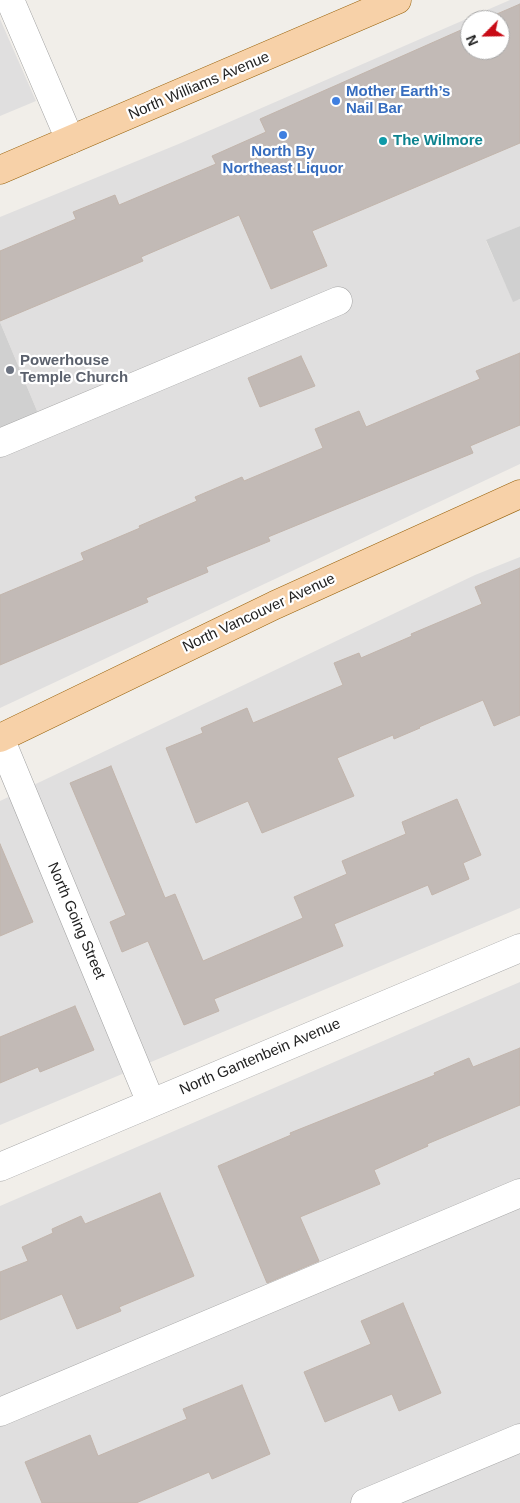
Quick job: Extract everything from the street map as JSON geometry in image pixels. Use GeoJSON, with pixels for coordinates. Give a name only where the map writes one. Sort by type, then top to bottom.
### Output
{"type":"FeatureCollection","features":[{"type":"Feature","properties":{"kind":"main road","name":"North Williams Avenue"},"geometry":{"type":"LineString","coordinates":[[0,170],[397,0]]}},
{"type":"Feature","properties":{"kind":"main road","name":"North Vancouver Avenue"},"geometry":{"type":"LineString","coordinates":[[0,738],[275,605],[443,527],[520,494]]}},
{"type":"Feature","properties":{"kind":"street"},"geometry":{"type":"LineString","coordinates":[[10,0],[70,140]]}},
{"type":"Feature","properties":{"kind":"street"},"geometry":{"type":"LineString","coordinates":[[0,443],[338,301]]}},
{"type":"Feature","properties":{"kind":"street","name":"North Going Street"},"geometry":{"type":"LineString","coordinates":[[0,738],[152,1103]]}},
{"type":"Feature","properties":{"kind":"street","name":"North Gantenbein Avenue"},"geometry":{"type":"LineString","coordinates":[[0,1167],[520,948]]}},
{"type":"Feature","properties":{"kind":"street"},"geometry":{"type":"LineString","coordinates":[[0,1412],[520,1193]]}},
{"type":"Feature","properties":{"kind":"street"},"geometry":{"type":"LineString","coordinates":[[364,1503],[520,1438]]}},
{"type":"Feature","properties":{"kind":"shaded area"},"geometry":{"type":"Polygon","coordinates":[[[510,0],[520,0],[520,226],[486,241],[513,301],[520,299],[520,464],[0,708],[0,435],[40,418],[0,322],[0,217],[181,143],[460,22],[460,60],[510,60],[510,10],[487,10],[510,0]]]}},
{"type":"Feature","properties":{"kind":"shaded area"},"geometry":{"type":"Polygon","coordinates":[[[0,19],[36,101],[0,116],[0,19]]]}},
{"type":"Feature","properties":{"kind":"shaded area"},"geometry":{"type":"Polygon","coordinates":[[[520,226],[520,299],[513,302],[486,240],[520,226]]]}},
{"type":"Feature","properties":{"kind":"shaded area","name":"Powerhouse Temple Church"},"geometry":{"type":"Polygon","coordinates":[[[0,322],[40,418],[0,435],[0,322]]]}},
{"type":"Feature","properties":{"kind":"shaded area"},"geometry":{"type":"Polygon","coordinates":[[[520,557],[520,908],[0,1125],[0,801],[475,575],[520,557]]]}},
{"type":"Feature","properties":{"kind":"shaded area"},"geometry":{"type":"Polygon","coordinates":[[[520,982],[520,1503],[0,1503],[0,1206],[520,982]]]}},
{"type":"Feature","properties":{"kind":"building","name":"The Wilmore"},"geometry":{"type":"Polygon","coordinates":[[[520,4],[520,143],[312,231],[327,266],[271,289],[239,215],[141,257],[143,261],[0,321],[0,251],[76,219],[73,212],[115,195],[119,205],[216,164],[212,156],[266,132],[260,119],[460,30],[460,60],[510,60],[510,10],[506,10],[520,4]]]}},
{"type":"Feature","properties":{"kind":"building"},"geometry":{"type":"Polygon","coordinates":[[[520,353],[520,425],[470,446],[473,453],[268,537],[270,541],[206,567],[208,572],[146,598],[148,602],[0,665],[0,595],[84,560],[81,553],[197,501],[195,497],[242,477],[244,481],[323,448],[315,429],[359,411],[366,427],[480,379],[476,371],[520,353]]]}},
{"type":"Feature","properties":{"kind":"building"},"geometry":{"type":"Polygon","coordinates":[[[301,356],[315,386],[260,407],[248,378],[301,356]]]}},
{"type":"Feature","properties":{"kind":"building"},"geometry":{"type":"Polygon","coordinates":[[[520,568],[520,715],[494,726],[483,700],[394,739],[393,735],[337,758],[354,796],[262,833],[248,801],[196,823],[166,748],[203,733],[201,728],[247,708],[253,723],[343,685],[334,663],[359,653],[361,658],[412,636],[411,634],[482,604],[475,587],[520,568]]]}},
{"type":"Feature","properties":{"kind":"building"},"geometry":{"type":"Polygon","coordinates":[[[111,766],[165,898],[175,894],[203,961],[303,918],[294,897],[347,874],[342,861],[406,834],[402,822],[457,799],[481,855],[463,863],[469,879],[432,895],[428,885],[334,924],[343,946],[214,999],[219,1011],[184,1025],[148,941],[122,952],[110,922],[126,915],[70,783],[111,766]]]}},
{"type":"Feature","properties":{"kind":"building"},"geometry":{"type":"Polygon","coordinates":[[[0,844],[33,922],[0,936],[0,844]]]}},
{"type":"Feature","properties":{"kind":"building"},"geometry":{"type":"Polygon","coordinates":[[[75,1006],[94,1050],[40,1072],[38,1067],[0,1083],[0,1037],[75,1006]]]}},
{"type":"Feature","properties":{"kind":"building"},"geometry":{"type":"Polygon","coordinates":[[[520,1048],[520,1105],[427,1144],[428,1146],[374,1170],[380,1184],[300,1217],[319,1261],[267,1283],[218,1166],[291,1135],[290,1133],[435,1075],[434,1073],[469,1058],[473,1067],[520,1048]]]}},
{"type":"Feature","properties":{"kind":"building"},"geometry":{"type":"Polygon","coordinates":[[[160,1193],[194,1276],[119,1307],[121,1311],[77,1329],[62,1294],[0,1320],[0,1272],[28,1261],[22,1247],[53,1233],[52,1229],[81,1216],[85,1224],[160,1193]]]}},
{"type":"Feature","properties":{"kind":"building"},"geometry":{"type":"Polygon","coordinates":[[[403,1303],[441,1393],[399,1411],[392,1394],[325,1422],[304,1372],[371,1344],[361,1321],[403,1303]]]}},
{"type":"Feature","properties":{"kind":"building"},"geometry":{"type":"Polygon","coordinates":[[[242,1385],[270,1454],[212,1479],[209,1472],[136,1503],[42,1503],[25,1462],[90,1435],[98,1456],[187,1419],[183,1409],[242,1385]]]}},
{"type":"Feature","properties":{"kind":"place","name":"Mother Earth’s Nail Bar"},"geometry":{"type":"Point","coordinates":[336,101]}},
{"type":"Feature","properties":{"kind":"place","name":"North By Northeast Liquor"},"geometry":{"type":"Point","coordinates":[283,135]}},
{"type":"Feature","properties":{"kind":"place","name":"The Wilmore"},"geometry":{"type":"Point","coordinates":[383,141]}},
{"type":"Feature","properties":{"kind":"place","name":"Powerhouse Temple Church"},"geometry":{"type":"Point","coordinates":[10,370]}}]}
